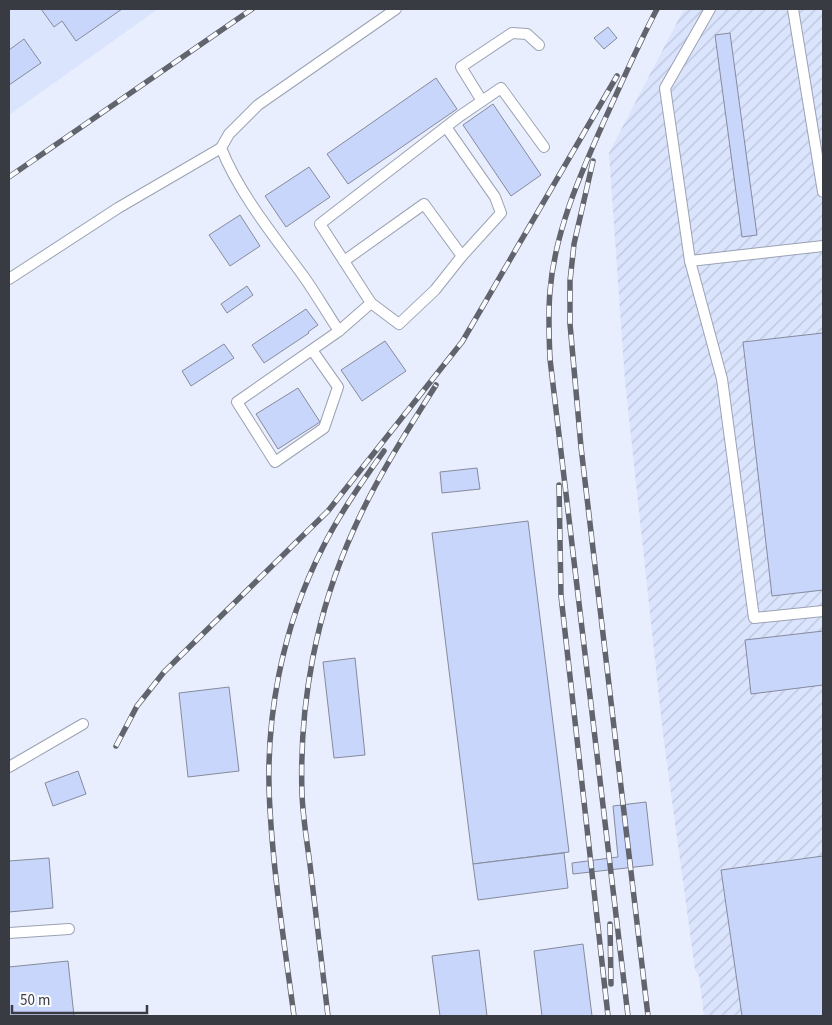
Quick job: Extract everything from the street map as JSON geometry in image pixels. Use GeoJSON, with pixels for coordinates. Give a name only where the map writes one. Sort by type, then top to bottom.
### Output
{"type":"FeatureCollection","features":[{"type":"Feature","properties":{"kind":"lane"},"geometry":{"type":"LineString","coordinates":[[9,278],[118,208],[221,148],[229,134],[258,105],[396,9]]}},
{"type":"Feature","properties":{"kind":"lane"},"geometry":{"type":"LineString","coordinates":[[710,9],[666,88],[690,261],[722,379],[754,618],[823,611]]}},
{"type":"Feature","properties":{"kind":"lane"},"geometry":{"type":"LineString","coordinates":[[793,9],[823,192]]}},
{"type":"Feature","properties":{"kind":"lane"},"geometry":{"type":"LineString","coordinates":[[482,101],[461,67],[512,33],[527,34],[540,45]]}},
{"type":"Feature","properties":{"kind":"lane"},"geometry":{"type":"LineString","coordinates":[[446,127],[495,197],[501,213],[462,256],[435,290],[399,324],[371,303],[320,224],[446,127],[500,88],[544,147]]}},
{"type":"Feature","properties":{"kind":"lane"},"geometry":{"type":"LineString","coordinates":[[221,148],[230,170],[339,331]]}},
{"type":"Feature","properties":{"kind":"lane"},"geometry":{"type":"LineString","coordinates":[[344,261],[424,204],[462,256]]}},
{"type":"Feature","properties":{"kind":"lane"},"geometry":{"type":"LineString","coordinates":[[690,261],[823,246]]}},
{"type":"Feature","properties":{"kind":"lane"},"geometry":{"type":"LineString","coordinates":[[312,350],[338,387],[324,428],[275,462],[237,402],[339,331],[371,303]]}},
{"type":"Feature","properties":{"kind":"lane"},"geometry":{"type":"LineString","coordinates":[[9,766],[82,724]]}},
{"type":"Feature","properties":{"kind":"lane"},"geometry":{"type":"LineString","coordinates":[[9,933],[69,929]]}},
{"type":"Feature","properties":{"kind":"shaded area"},"geometry":{"type":"Polygon","coordinates":[[[9,9],[158,9],[9,115],[9,9]]]}},
{"type":"Feature","properties":{"kind":"shaded area"},"geometry":{"type":"Polygon","coordinates":[[[684,9],[823,9],[823,1016],[704,1016],[699,976],[695,970],[663,734],[625,381],[609,153],[684,9]]]}},
{"type":"Feature","properties":{"kind":"building"},"geometry":{"type":"Polygon","coordinates":[[[41,9],[122,9],[76,41],[62,21],[54,27],[41,9]]]}},
{"type":"Feature","properties":{"kind":"building"},"geometry":{"type":"Polygon","coordinates":[[[608,27],[617,38],[604,49],[594,38],[608,27]]]}},
{"type":"Feature","properties":{"kind":"building"},"geometry":{"type":"Polygon","coordinates":[[[730,33],[757,235],[742,237],[715,35],[730,33]]]}},
{"type":"Feature","properties":{"kind":"building"},"geometry":{"type":"Polygon","coordinates":[[[24,39],[41,63],[9,85],[9,50],[24,39]]]}},
{"type":"Feature","properties":{"kind":"building"},"geometry":{"type":"Polygon","coordinates":[[[436,78],[457,109],[348,184],[327,154],[436,78]]]}},
{"type":"Feature","properties":{"kind":"building"},"geometry":{"type":"Polygon","coordinates":[[[493,104],[541,175],[511,196],[463,125],[493,104]]]}},
{"type":"Feature","properties":{"kind":"building"},"geometry":{"type":"Polygon","coordinates":[[[309,167],[330,197],[286,227],[265,196],[309,167]]]}},
{"type":"Feature","properties":{"kind":"building"},"geometry":{"type":"Polygon","coordinates":[[[240,215],[260,246],[230,266],[209,235],[240,215]]]}},
{"type":"Feature","properties":{"kind":"building"},"geometry":{"type":"Polygon","coordinates":[[[247,286],[253,295],[227,313],[221,304],[247,286]]]}},
{"type":"Feature","properties":{"kind":"building"},"geometry":{"type":"Polygon","coordinates":[[[306,309],[318,325],[264,363],[252,345],[306,309]]]}},
{"type":"Feature","properties":{"kind":"building"},"geometry":{"type":"Polygon","coordinates":[[[823,333],[823,590],[772,596],[743,342],[823,333]]]}},
{"type":"Feature","properties":{"kind":"building"},"geometry":{"type":"Polygon","coordinates":[[[385,341],[406,371],[362,401],[341,370],[385,341]]]}},
{"type":"Feature","properties":{"kind":"building"},"geometry":{"type":"Polygon","coordinates":[[[224,344],[234,358],[191,386],[182,371],[224,344]]]}},
{"type":"Feature","properties":{"kind":"building"},"geometry":{"type":"Polygon","coordinates":[[[298,388],[320,422],[278,449],[256,414],[298,388]]]}},
{"type":"Feature","properties":{"kind":"building"},"geometry":{"type":"Polygon","coordinates":[[[477,468],[480,489],[442,493],[440,472],[477,468]]]}},
{"type":"Feature","properties":{"kind":"building"},"geometry":{"type":"Polygon","coordinates":[[[528,521],[569,852],[473,864],[432,533],[528,521]]]}},
{"type":"Feature","properties":{"kind":"building"},"geometry":{"type":"Polygon","coordinates":[[[823,631],[823,685],[751,694],[745,640],[823,631]]]}},
{"type":"Feature","properties":{"kind":"building"},"geometry":{"type":"Polygon","coordinates":[[[355,658],[365,755],[334,758],[323,662],[355,658]]]}},
{"type":"Feature","properties":{"kind":"building"},"geometry":{"type":"Polygon","coordinates":[[[229,687],[239,771],[188,777],[179,693],[229,687]]]}},
{"type":"Feature","properties":{"kind":"building"},"geometry":{"type":"Polygon","coordinates":[[[78,771],[86,794],[53,806],[45,783],[78,771]]]}},
{"type":"Feature","properties":{"kind":"building"},"geometry":{"type":"Polygon","coordinates":[[[646,802],[653,865],[573,874],[572,863],[618,857],[613,806],[646,802]]]}},
{"type":"Feature","properties":{"kind":"building"},"geometry":{"type":"Polygon","coordinates":[[[564,853],[568,888],[478,900],[473,864],[564,853]]]}},
{"type":"Feature","properties":{"kind":"building"},"geometry":{"type":"Polygon","coordinates":[[[823,856],[823,1016],[742,1016],[721,870],[823,856]]]}},
{"type":"Feature","properties":{"kind":"building"},"geometry":{"type":"Polygon","coordinates":[[[49,858],[53,908],[9,912],[9,861],[49,858]]]}},
{"type":"Feature","properties":{"kind":"building"},"geometry":{"type":"Polygon","coordinates":[[[583,944],[592,1016],[542,1016],[534,951],[583,944]]]}},
{"type":"Feature","properties":{"kind":"building"},"geometry":{"type":"Polygon","coordinates":[[[479,950],[487,1016],[440,1016],[432,956],[479,950]]]}},
{"type":"Feature","properties":{"kind":"building"},"geometry":{"type":"Polygon","coordinates":[[[68,961],[74,1016],[9,1016],[9,967],[68,961]]]}},
{"type":"Feature","properties":{"kind":"railway"},"geometry":{"type":"LineString","coordinates":[[9,177],[252,9]]}},
{"type":"Feature","properties":{"kind":"railway"},"geometry":{"type":"LineString","coordinates":[[628,1016],[550,359],[549,308],[557,246],[570,202],[605,119],[657,9]]}},
{"type":"Feature","properties":{"kind":"railway"},"geometry":{"type":"LineString","coordinates":[[116,746],[137,706],[164,672],[328,511],[462,342],[617,76]]}},
{"type":"Feature","properties":{"kind":"railway"},"geometry":{"type":"LineString","coordinates":[[593,161],[574,244],[570,281],[570,324],[581,447],[648,1016]]}},
{"type":"Feature","properties":{"kind":"railway"},"geometry":{"type":"LineString","coordinates":[[328,1016],[304,824],[302,794],[302,760],[307,692],[320,626],[329,593],[354,529],[382,474],[436,385]]}},
{"type":"Feature","properties":{"kind":"railway"},"geometry":{"type":"LineString","coordinates":[[294,1016],[277,888],[270,810],[269,776],[273,708],[287,642],[309,578],[337,522],[384,451]]}},
{"type":"Feature","properties":{"kind":"railway"},"geometry":{"type":"LineString","coordinates":[[559,485],[561,596],[608,1016]]}},
{"type":"Feature","properties":{"kind":"railway"},"geometry":{"type":"LineString","coordinates":[[610,924],[611,984]]}}]}
